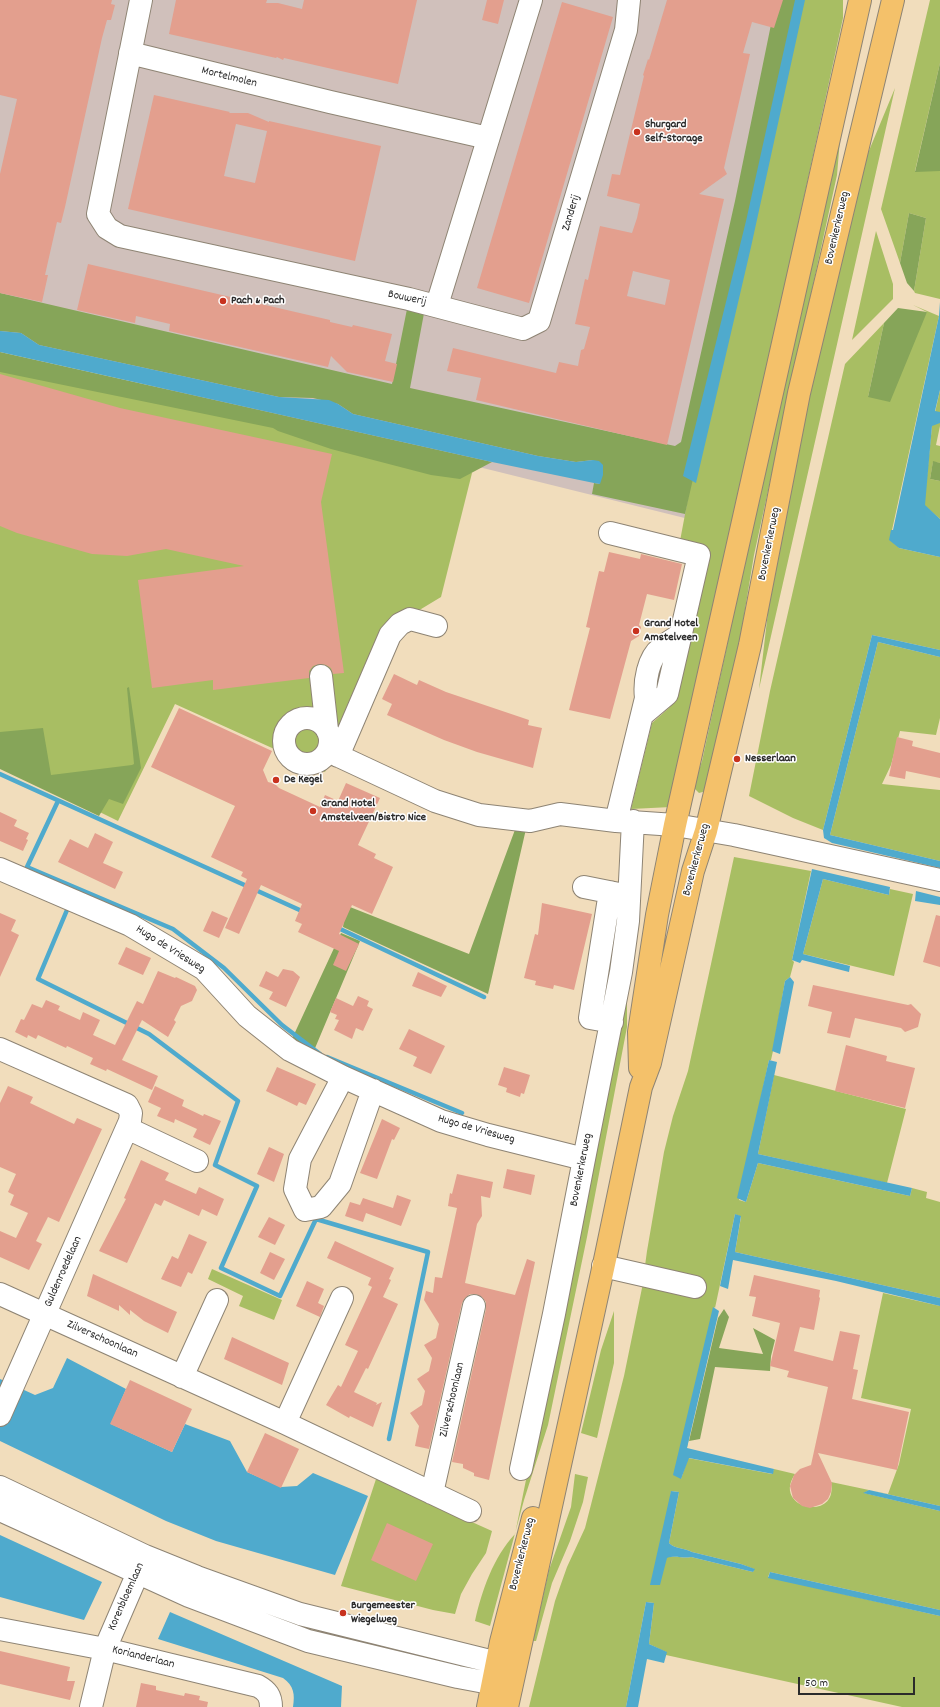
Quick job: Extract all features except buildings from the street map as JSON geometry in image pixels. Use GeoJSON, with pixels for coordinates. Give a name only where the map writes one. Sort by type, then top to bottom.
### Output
{"type":"FeatureCollection","features":[{"type":"Feature","properties":{"kind":"main road","name":"Bovenkerkerweg"},"geometry":{"type":"LineString","coordinates":[[641,1087],[639,1032],[657,915],[675,825],[860,0]]}},
{"type":"Feature","properties":{"kind":"main road","name":"Bovenkerkerweg"},"geometry":{"type":"LineString","coordinates":[[488,1707],[504,1681],[573,1406],[641,1087],[650,1063],[693,871],[706,831],[750,645],[799,392],[893,0]]}},
{"type":"Feature","properties":{"kind":"street"},"geometry":{"type":"LineString","coordinates":[[130,53],[141,0]]}},
{"type":"Feature","properties":{"kind":"street","name":"Bouwerij"},"geometry":{"type":"LineString","coordinates":[[130,53],[98,214],[107,228],[120,236],[437,305],[531,0]]}},
{"type":"Feature","properties":{"kind":"street","name":"Zanderij"},"geometry":{"type":"LineString","coordinates":[[437,305],[523,329],[539,321],[626,30],[629,0]]}},
{"type":"Feature","properties":{"kind":"street","name":"Mortelmolen"},"geometry":{"type":"LineString","coordinates":[[130,53],[330,102],[488,138]]}},
{"type":"Feature","properties":{"kind":"street","name":"Bovenkerkerweg"},"geometry":{"type":"LineString","coordinates":[[521,1469],[554,1314],[621,972],[628,921],[619,894],[625,821],[646,698],[645,688],[651,661],[660,648],[680,635],[699,555],[610,534]]}},
{"type":"Feature","properties":{"kind":"street"},"geometry":{"type":"LineString","coordinates":[[331,746],[390,634],[400,624],[410,619],[436,626]]}},
{"type":"Feature","properties":{"kind":"street"},"geometry":{"type":"LineString","coordinates":[[321,676],[331,746]]}},
{"type":"Feature","properties":{"kind":"street"},"geometry":{"type":"LineString","coordinates":[[331,746],[435,801],[479,816],[530,822],[560,814],[675,825],[734,835],[940,880]]}},
{"type":"Feature","properties":{"kind":"street","name":"Hugo de Vriesweg"},"geometry":{"type":"LineString","coordinates":[[0,869],[130,925],[204,969],[247,1016],[259,1026],[290,1050],[343,1077],[441,1121],[488,1135],[584,1158]]}},
{"type":"Feature","properties":{"kind":"street"},"geometry":{"type":"LineString","coordinates":[[584,887],[619,894]]}},
{"type":"Feature","properties":{"kind":"street","name":"Guldenroedelaan"},"geometry":{"type":"LineString","coordinates":[[0,1049],[128,1105],[131,1113],[127,1128],[0,1415]]}},
{"type":"Feature","properties":{"kind":"street"},"geometry":{"type":"LineString","coordinates":[[343,1077],[300,1159],[295,1189],[305,1210],[321,1207],[340,1184],[373,1090]]}},
{"type":"Feature","properties":{"kind":"street"},"geometry":{"type":"LineString","coordinates":[[127,1128],[197,1161]]}},
{"type":"Feature","properties":{"kind":"street"},"geometry":{"type":"LineString","coordinates":[[603,1266],[695,1287]]}},
{"type":"Feature","properties":{"kind":"street","name":"Zilverschoonlaan"},"geometry":{"type":"LineString","coordinates":[[0,1294],[285,1423],[470,1512]]}},
{"type":"Feature","properties":{"kind":"street"},"geometry":{"type":"LineString","coordinates":[[285,1423],[342,1298]]}},
{"type":"Feature","properties":{"kind":"street"},"geometry":{"type":"LineString","coordinates":[[182,1377],[216,1300]]}},
{"type":"Feature","properties":{"kind":"street","name":"Zilverschoonlaan"},"geometry":{"type":"LineString","coordinates":[[432,1494],[474,1306]]}},
{"type":"Feature","properties":{"kind":"street"},"geometry":{"type":"LineString","coordinates":[[0,1487],[142,1565]]}},
{"type":"Feature","properties":{"kind":"street"},"geometry":{"type":"LineString","coordinates":[[0,1510],[142,1565],[193,1587],[294,1636],[308,1641],[458,1677],[504,1681]]}},
{"type":"Feature","properties":{"kind":"street","name":"Korenbloemlaan"},"geometry":{"type":"LineString","coordinates":[[91,1707],[105,1648],[142,1565]]}},
{"type":"Feature","properties":{"kind":"street"},"geometry":{"type":"LineString","coordinates":[[193,1587],[300,1614],[504,1681]]}},
{"type":"Feature","properties":{"kind":"street"},"geometry":{"type":"LineString","coordinates":[[294,1636],[300,1614]]}},
{"type":"Feature","properties":{"kind":"street","name":"Korianderlaan"},"geometry":{"type":"LineString","coordinates":[[0,1629],[105,1648],[258,1686],[266,1691],[271,1700],[271,1707]]}},
{"type":"Feature","properties":{"kind":"shaded area"},"geometry":{"type":"Polygon","coordinates":[[[0,0],[835,0],[725,528],[140,383],[0,346],[0,0]]]}},
{"type":"Feature","properties":{"kind":"green space"},"geometry":{"type":"Polygon","coordinates":[[[776,0],[802,0],[685,514],[592,494],[594,483],[600,484],[593,460],[576,462],[538,456],[353,414],[338,404],[313,398],[279,397],[39,345],[21,333],[0,331],[0,293],[392,384],[408,304],[425,308],[410,388],[675,446],[681,442],[735,201],[776,0]]]}},
{"type":"Feature","properties":{"kind":"green space"},"geometry":{"type":"Polygon","coordinates":[[[802,0],[843,0],[843,18],[671,807],[631,809],[652,723],[669,708],[676,699],[706,546],[680,541],[689,493],[802,0]]]}},
{"type":"Feature","properties":{"kind":"green space"},"geometry":{"type":"Polygon","coordinates":[[[930,0],[940,0],[940,63],[915,171],[940,171],[940,299],[915,293],[914,291],[926,218],[909,213],[900,263],[881,209],[930,0]]]}},
{"type":"Feature","properties":{"kind":"green space"},"geometry":{"type":"Polygon","coordinates":[[[940,63],[940,171],[915,172],[940,63]]]}},
{"type":"Feature","properties":{"kind":"green space"},"geometry":{"type":"Polygon","coordinates":[[[895,88],[759,689],[776,543],[856,182],[895,88]]]}},
{"type":"Feature","properties":{"kind":"green space"},"geometry":{"type":"Polygon","coordinates":[[[842,115],[837,175],[754,555],[738,652],[706,791],[699,793],[695,789],[695,782],[702,761],[727,646],[749,531],[842,115]]]}},
{"type":"Feature","properties":{"kind":"green space"},"geometry":{"type":"Polygon","coordinates":[[[909,213],[926,218],[914,291],[907,283],[900,263],[909,213]]]}},
{"type":"Feature","properties":{"kind":"green space"},"geometry":{"type":"Polygon","coordinates":[[[876,231],[893,284],[893,299],[852,340],[876,231]]]}},
{"type":"Feature","properties":{"kind":"green space"},"geometry":{"type":"Polygon","coordinates":[[[913,305],[939,316],[892,530],[899,548],[940,557],[940,650],[872,635],[823,830],[793,818],[749,796],[770,691],[845,364],[884,323],[868,397],[927,312],[913,305]]]}},
{"type":"Feature","properties":{"kind":"green space"},"geometry":{"type":"Polygon","coordinates":[[[898,308],[927,312],[890,402],[868,397],[884,323],[898,308]]]}},
{"type":"Feature","properties":{"kind":"green space"},"geometry":{"type":"Polygon","coordinates":[[[0,352],[492,462],[460,479],[431,475],[331,449],[273,428],[0,372],[0,352]]]}},
{"type":"Feature","properties":{"kind":"green space"},"geometry":{"type":"Polygon","coordinates":[[[0,363],[247,417],[472,473],[441,597],[393,626],[325,772],[175,704],[118,821],[0,763],[0,363]]]}},
{"type":"Feature","properties":{"kind":"green space"},"geometry":{"type":"Polygon","coordinates":[[[940,390],[940,426],[936,445],[940,446],[940,463],[933,462],[930,479],[940,481],[940,519],[924,505],[932,426],[940,390]]]}},
{"type":"Feature","properties":{"kind":"green space"},"geometry":{"type":"Polygon","coordinates":[[[933,461],[940,463],[940,481],[930,479],[933,461]]]}},
{"type":"Feature","properties":{"kind":"green space"},"geometry":{"type":"Polygon","coordinates":[[[878,642],[940,657],[940,718],[936,735],[900,731],[891,765],[882,784],[940,790],[940,861],[830,835],[878,642]]]}},
{"type":"Feature","properties":{"kind":"green space"},"geometry":{"type":"Polygon","coordinates":[[[129,687],[141,768],[123,804],[109,799],[99,816],[0,769],[0,732],[43,728],[51,775],[134,764],[127,688],[129,687]]]}},
{"type":"Feature","properties":{"kind":"green space"},"geometry":{"type":"Polygon","coordinates":[[[516,827],[526,829],[488,994],[343,927],[344,919],[350,907],[469,954],[516,827]]]}},
{"type":"Feature","properties":{"kind":"green space"},"geometry":{"type":"Polygon","coordinates":[[[734,857],[811,871],[792,960],[794,962],[790,977],[785,981],[773,1051],[771,1060],[769,1060],[739,1200],[746,1202],[758,1163],[910,1196],[912,1188],[927,1192],[926,1198],[940,1202],[940,1298],[735,1252],[741,1217],[735,1214],[715,1308],[714,1307],[681,1479],[688,1458],[772,1474],[774,1469],[795,1474],[790,1486],[792,1496],[798,1503],[807,1506],[817,1507],[825,1503],[831,1495],[831,1482],[869,1490],[864,1493],[940,1511],[940,1610],[770,1572],[768,1577],[940,1616],[940,1707],[902,1707],[666,1655],[666,1652],[649,1644],[654,1603],[646,1602],[626,1707],[529,1707],[555,1601],[567,1567],[585,1528],[624,1376],[642,1288],[664,1152],[673,1116],[688,1071],[734,857]],[[671,1491],[667,1557],[691,1557],[753,1572],[754,1569],[741,1564],[692,1552],[669,1543],[679,1492],[671,1491]]]}},
{"type":"Feature","properties":{"kind":"green space"},"geometry":{"type":"Polygon","coordinates":[[[823,879],[889,895],[890,889],[913,894],[894,976],[803,954],[823,879]]]}},
{"type":"Feature","properties":{"kind":"green space"},"geometry":{"type":"Polygon","coordinates":[[[341,933],[360,941],[313,1053],[291,1041],[341,933]]]}},
{"type":"Feature","properties":{"kind":"green space"},"geometry":{"type":"Polygon","coordinates":[[[627,982],[627,1027],[587,1237],[548,1425],[524,1500],[516,1531],[627,982]]]}},
{"type":"Feature","properties":{"kind":"green space"},"geometry":{"type":"Polygon","coordinates":[[[774,1075],[906,1109],[887,1183],[758,1154],[774,1075]]]}},
{"type":"Feature","properties":{"kind":"green space"},"geometry":{"type":"Polygon","coordinates":[[[212,1269],[282,1300],[274,1320],[239,1306],[243,1296],[208,1279],[212,1269]]]}},
{"type":"Feature","properties":{"kind":"green space"},"geometry":{"type":"Polygon","coordinates":[[[883,1293],[940,1306],[940,1506],[869,1490],[888,1494],[899,1464],[911,1409],[861,1398],[883,1293]]]}},
{"type":"Feature","properties":{"kind":"green space"},"geometry":{"type":"Polygon","coordinates":[[[724,1309],[729,1317],[719,1348],[763,1354],[753,1328],[775,1340],[771,1356],[770,1371],[715,1367],[700,1439],[689,1441],[718,1318],[724,1309]]]}},
{"type":"Feature","properties":{"kind":"green space"},"geometry":{"type":"Polygon","coordinates":[[[614,1311],[614,1363],[597,1438],[581,1433],[601,1350],[614,1311]]]}},
{"type":"Feature","properties":{"kind":"green space"},"geometry":{"type":"Polygon","coordinates":[[[575,1474],[588,1477],[583,1502],[570,1541],[552,1583],[536,1641],[533,1641],[549,1570],[571,1507],[575,1474]]]}},
{"type":"Feature","properties":{"kind":"green space"},"geometry":{"type":"Polygon","coordinates":[[[376,1479],[492,1531],[486,1553],[461,1594],[455,1614],[433,1610],[341,1586],[376,1479]]]}},
{"type":"Feature","properties":{"kind":"green space"},"geometry":{"type":"Polygon","coordinates":[[[515,1534],[490,1626],[475,1621],[489,1575],[500,1553],[515,1534]]]}},
{"type":"Feature","properties":{"kind":"water"},"geometry":{"type":"Polygon","coordinates":[[[795,0],[805,0],[751,247],[696,483],[683,476],[746,221],[795,0]]]}},
{"type":"Feature","properties":{"kind":"water"},"geometry":{"type":"Polygon","coordinates":[[[940,302],[940,390],[935,411],[940,412],[940,423],[932,426],[925,505],[940,519],[940,557],[899,548],[889,540],[891,530],[893,530],[939,316],[940,302]]]}},
{"type":"Feature","properties":{"kind":"water"},"geometry":{"type":"Polygon","coordinates":[[[0,331],[21,333],[39,345],[279,397],[329,400],[353,414],[538,456],[576,462],[593,460],[599,461],[603,465],[603,475],[600,484],[594,483],[492,462],[0,352],[0,331]]]}},
{"type":"Feature","properties":{"kind":"water"},"geometry":{"type":"Polygon","coordinates":[[[872,635],[940,650],[940,657],[878,642],[830,835],[940,861],[940,868],[832,843],[824,838],[823,830],[872,635]]]}},
{"type":"Feature","properties":{"kind":"water"},"geometry":{"type":"Polygon","coordinates":[[[812,869],[890,887],[889,895],[823,879],[803,954],[850,966],[849,972],[802,960],[800,963],[792,960],[812,869]]]}},
{"type":"Feature","properties":{"kind":"water"},"geometry":{"type":"Polygon","coordinates":[[[916,891],[940,897],[940,905],[915,901],[916,891]]]}},
{"type":"Feature","properties":{"kind":"water"},"geometry":{"type":"Polygon","coordinates":[[[790,977],[794,982],[780,1054],[772,1051],[785,981],[790,977]]]}},
{"type":"Feature","properties":{"kind":"water"},"geometry":{"type":"Polygon","coordinates":[[[769,1060],[777,1062],[758,1154],[912,1188],[910,1196],[758,1163],[746,1202],[737,1198],[769,1060]]]}},
{"type":"Feature","properties":{"kind":"water"},"geometry":{"type":"Polygon","coordinates":[[[735,1214],[741,1216],[735,1252],[940,1298],[940,1306],[836,1281],[733,1260],[728,1289],[720,1286],[735,1214]]]}},
{"type":"Feature","properties":{"kind":"water"},"geometry":{"type":"Polygon","coordinates":[[[713,1307],[719,1311],[687,1448],[774,1469],[773,1474],[689,1458],[681,1479],[673,1475],[713,1307]]]}},
{"type":"Feature","properties":{"kind":"water"},"geometry":{"type":"Polygon","coordinates":[[[67,1358],[126,1389],[111,1424],[172,1452],[185,1424],[230,1441],[247,1472],[281,1487],[297,1486],[313,1473],[368,1496],[335,1575],[216,1541],[166,1521],[0,1441],[0,1379],[35,1395],[53,1388],[67,1358]]]}},
{"type":"Feature","properties":{"kind":"water"},"geometry":{"type":"Polygon","coordinates":[[[869,1490],[940,1506],[940,1511],[863,1493],[869,1490]]]}},
{"type":"Feature","properties":{"kind":"water"},"geometry":{"type":"Polygon","coordinates":[[[671,1491],[679,1492],[669,1543],[692,1552],[741,1564],[755,1569],[753,1572],[691,1557],[670,1557],[667,1558],[660,1585],[650,1585],[671,1491]]]}},
{"type":"Feature","properties":{"kind":"water"},"geometry":{"type":"Polygon","coordinates":[[[0,1535],[102,1582],[84,1620],[0,1597],[0,1535]]]}},
{"type":"Feature","properties":{"kind":"water"},"geometry":{"type":"Polygon","coordinates":[[[770,1572],[940,1610],[940,1616],[768,1578],[770,1572]]]}},
{"type":"Feature","properties":{"kind":"water"},"geometry":{"type":"Polygon","coordinates":[[[646,1602],[654,1603],[649,1644],[667,1652],[664,1663],[647,1659],[638,1707],[626,1707],[646,1602]]]}},
{"type":"Feature","properties":{"kind":"water"},"geometry":{"type":"Polygon","coordinates":[[[170,1612],[342,1686],[341,1707],[293,1707],[294,1698],[292,1687],[283,1678],[158,1639],[170,1612]]]}},
{"type":"Feature","properties":{"kind":"waterway"},"geometry":{"type":"LineString","coordinates":[[0,774],[304,912]]}},
{"type":"Feature","properties":{"kind":"waterway"},"geometry":{"type":"LineString","coordinates":[[58,801],[27,867],[173,929],[224,968],[282,1025],[320,1054]]}},
{"type":"Feature","properties":{"kind":"waterway"},"geometry":{"type":"LineString","coordinates":[[67,910],[38,979],[149,1034],[238,1101],[215,1165],[257,1186],[221,1268],[280,1296],[316,1219],[428,1252],[389,1439]]}},
{"type":"Feature","properties":{"kind":"waterway"},"geometry":{"type":"LineString","coordinates":[[336,927],[484,997]]}},
{"type":"Feature","properties":{"kind":"waterway"},"geometry":{"type":"LineString","coordinates":[[327,1057],[462,1113]]}},
{"type":"Feature","properties":{"kind":"place","name":"Shurgard Self-Storage"},"geometry":{"type":"Point","coordinates":[637,132]}},
{"type":"Feature","properties":{"kind":"place","name":"Pach & Pach"},"geometry":{"type":"Point","coordinates":[223,301]}},
{"type":"Feature","properties":{"kind":"place","name":"Grand Hotel Amstelveen"},"geometry":{"type":"Point","coordinates":[636,631]}},
{"type":"Feature","properties":{"kind":"place","name":"Nesserlaan"},"geometry":{"type":"Point","coordinates":[737,759]}},
{"type":"Feature","properties":{"kind":"place","name":"De Kegel"},"geometry":{"type":"Point","coordinates":[276,780]}},
{"type":"Feature","properties":{"kind":"place","name":"Grand Hotel Amstelveen/Bistro Nice"},"geometry":{"type":"Point","coordinates":[313,811]}},
{"type":"Feature","properties":{"kind":"place","name":"Burgemeester Wiegelweg"},"geometry":{"type":"Point","coordinates":[343,1613]}}]}
